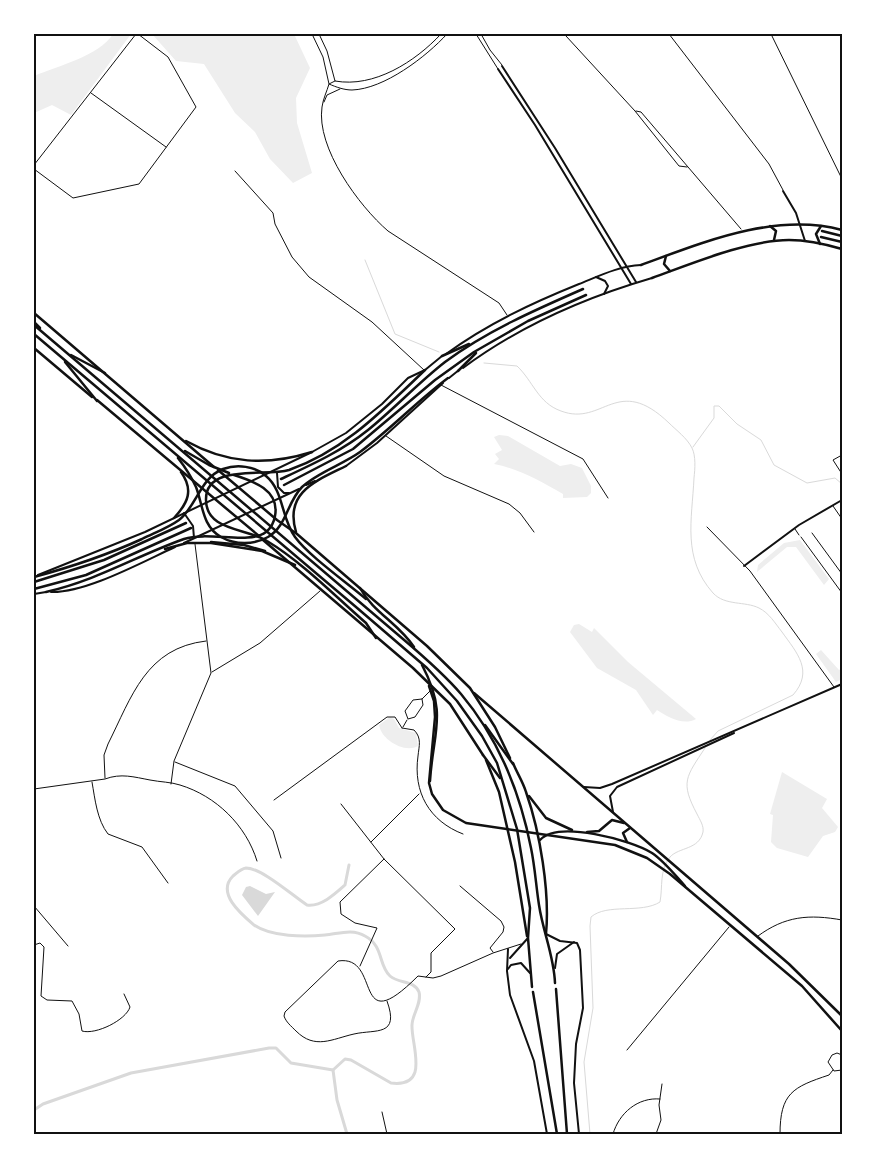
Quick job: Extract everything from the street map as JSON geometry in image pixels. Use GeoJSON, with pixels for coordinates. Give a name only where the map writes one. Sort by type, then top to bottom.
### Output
{"type":"FeatureCollection","features":[{"type":"Feature","properties":{"kind":"main road"},"geometry":{"type":"LineString","coordinates":[[502,66],[636,282]]}},
{"type":"Feature","properties":{"kind":"main road"},"geometry":{"type":"LineString","coordinates":[[498,69],[535,125],[630,284]]}},
{"type":"Feature","properties":{"kind":"main road"},"geometry":{"type":"LineString","coordinates":[[783,191],[800,223],[805,242]]}},
{"type":"Feature","properties":{"kind":"main road"},"geometry":{"type":"LineString","coordinates":[[376,638],[366,623],[267,541],[246,531],[223,525],[214,519],[206,506],[207,491],[214,480],[223,476],[272,473],[303,464],[342,442],[383,410],[442,356],[507,316],[596,277],[620,268],[641,265],[770,226],[800,223],[822,225],[842,230]]}},
{"type":"Feature","properties":{"kind":"main road"},"geometry":{"type":"LineString","coordinates":[[820,244],[816,234],[822,225]]}},
{"type":"Feature","properties":{"kind":"main road"},"geometry":{"type":"LineString","coordinates":[[770,226],[776,234],[773,241]]}},
{"type":"Feature","properties":{"kind":"main road"},"geometry":{"type":"LineString","coordinates":[[822,231],[842,236]]}},
{"type":"Feature","properties":{"kind":"main road"},"geometry":{"type":"LineString","coordinates":[[821,237],[842,242]]}},
{"type":"Feature","properties":{"kind":"main road"},"geometry":{"type":"LineString","coordinates":[[174,453],[192,478],[203,515],[211,529],[230,541],[250,543],[263,540],[278,528],[297,493],[306,484],[361,451],[425,395],[475,358],[519,334],[604,294],[727,253],[773,241],[805,242],[842,249]]}},
{"type":"Feature","properties":{"kind":"main road"},"geometry":{"type":"LineString","coordinates":[[666,256],[664,264],[670,271]]}},
{"type":"Feature","properties":{"kind":"main road"},"geometry":{"type":"LineString","coordinates":[[596,277],[605,281],[608,286],[604,294]]}},
{"type":"Feature","properties":{"kind":"main road"},"geometry":{"type":"LineString","coordinates":[[281,479],[328,457],[358,438],[429,375],[477,341],[525,314],[583,288]]}},
{"type":"Feature","properties":{"kind":"main road"},"geometry":{"type":"LineString","coordinates":[[284,485],[321,468],[353,450],[435,380],[480,349],[528,321],[586,296]]}},
{"type":"Feature","properties":{"kind":"main road"},"geometry":{"type":"LineString","coordinates":[[34,313],[261,507],[360,588],[470,688],[823,995],[842,1016]]}},
{"type":"Feature","properties":{"kind":"main road"},"geometry":{"type":"LineString","coordinates":[[34,323],[418,652],[451,683],[479,717],[513,764]]}},
{"type":"Feature","properties":{"kind":"main road"},"geometry":{"type":"LineString","coordinates":[[34,335],[422,664],[448,689],[492,755],[504,785],[518,830],[530,908],[528,938],[508,961]]}},
{"type":"Feature","properties":{"kind":"main road"},"geometry":{"type":"LineString","coordinates":[[442,356],[477,341]]}},
{"type":"Feature","properties":{"kind":"main road"},"geometry":{"type":"LineString","coordinates":[[34,348],[216,499],[450,704],[483,755],[500,792],[515,862],[528,938],[532,986]]}},
{"type":"Feature","properties":{"kind":"main road"},"geometry":{"type":"LineString","coordinates":[[458,371],[480,349]]}},
{"type":"Feature","properties":{"kind":"main road"},"geometry":{"type":"LineString","coordinates":[[66,352],[105,373]]}},
{"type":"Feature","properties":{"kind":"main road"},"geometry":{"type":"LineString","coordinates":[[61,357],[97,401]]}},
{"type":"Feature","properties":{"kind":"main road"},"geometry":{"type":"LineString","coordinates":[[34,577],[47,570],[91,555],[174,518],[312,452],[346,433],[382,404],[408,378],[425,370]]}},
{"type":"Feature","properties":{"kind":"main road"},"geometry":{"type":"LineString","coordinates":[[296,534],[292,515],[300,495],[312,484],[346,466],[385,436],[448,378]]}},
{"type":"Feature","properties":{"kind":"main road"},"geometry":{"type":"LineString","coordinates":[[180,437],[209,453],[242,461],[276,462],[312,452]]}},
{"type":"Feature","properties":{"kind":"main road"},"geometry":{"type":"LineString","coordinates":[[34,594],[82,582],[122,567],[179,541],[200,536],[256,537],[270,528],[275,518],[276,506],[266,489],[249,480],[208,465],[178,446]]}},
{"type":"Feature","properties":{"kind":"main road"},"geometry":{"type":"LineString","coordinates":[[174,518],[185,505],[189,496],[188,483],[177,466]]}},
{"type":"Feature","properties":{"kind":"main road"},"geometry":{"type":"LineString","coordinates":[[46,592],[61,592],[81,586],[177,546],[346,466]]}},
{"type":"Feature","properties":{"kind":"main road"},"geometry":{"type":"LineString","coordinates":[[34,577],[114,551],[180,519],[214,474],[229,468],[245,467],[258,471],[272,482],[294,536],[405,634],[418,652]]}},
{"type":"Feature","properties":{"kind":"main road"},"geometry":{"type":"LineString","coordinates":[[279,469],[276,476],[278,487],[284,493],[291,493]]}},
{"type":"Feature","properties":{"kind":"main road"},"geometry":{"type":"LineString","coordinates":[[744,566],[794,528],[842,500]]}},
{"type":"Feature","properties":{"kind":"main road"},"geometry":{"type":"LineString","coordinates":[[184,513],[193,526],[194,538]]}},
{"type":"Feature","properties":{"kind":"main road"},"geometry":{"type":"LineString","coordinates":[[34,582],[104,560],[186,523]]}},
{"type":"Feature","properties":{"kind":"main road"},"geometry":{"type":"LineString","coordinates":[[34,589],[66,581],[104,568],[191,528]]}},
{"type":"Feature","properties":{"kind":"main road"},"geometry":{"type":"LineString","coordinates":[[147,556],[187,543],[205,542],[269,553],[304,570]]}},
{"type":"Feature","properties":{"kind":"main road"},"geometry":{"type":"LineString","coordinates":[[177,546],[216,542],[255,547],[290,565]]}},
{"type":"Feature","properties":{"kind":"main road"},"geometry":{"type":"LineString","coordinates":[[360,588],[366,599]]}},
{"type":"Feature","properties":{"kind":"main road"},"geometry":{"type":"LineString","coordinates":[[422,664],[432,683],[437,700],[438,722],[432,764],[431,789]]}},
{"type":"Feature","properties":{"kind":"main road"},"geometry":{"type":"LineString","coordinates":[[427,682],[431,690],[435,717],[428,775],[431,789],[443,810],[458,820],[497,828],[572,837],[625,848],[671,872]]}},
{"type":"Feature","properties":{"kind":"main road"},"geometry":{"type":"LineString","coordinates":[[613,812],[610,796],[617,787],[842,684]]}},
{"type":"Feature","properties":{"kind":"main road"},"geometry":{"type":"LineString","coordinates":[[470,688],[495,727],[530,799],[546,818],[564,828],[594,833],[612,820],[626,823]]}},
{"type":"Feature","properties":{"kind":"main road"},"geometry":{"type":"LineString","coordinates":[[479,717],[496,745],[515,791],[531,849],[537,895],[554,970],[555,983]]}},
{"type":"Feature","properties":{"kind":"main road"},"geometry":{"type":"LineString","coordinates":[[583,787],[600,788],[612,784],[698,746],[738,731]]}},
{"type":"Feature","properties":{"kind":"main road"},"geometry":{"type":"LineString","coordinates":[[483,755],[495,768],[504,785]]}},
{"type":"Feature","properties":{"kind":"main road"},"geometry":{"type":"LineString","coordinates":[[526,790],[539,841],[547,912],[546,934]]}},
{"type":"Feature","properties":{"kind":"main road"},"geometry":{"type":"LineString","coordinates":[[627,843],[623,833],[626,829],[632,828]]}},
{"type":"Feature","properties":{"kind":"main road"},"geometry":{"type":"LineString","coordinates":[[539,841],[545,835],[563,831],[589,834],[627,843],[652,853],[696,897],[802,986],[842,1031]]}},
{"type":"Feature","properties":{"kind":"main road"},"geometry":{"type":"LineString","coordinates":[[528,896],[537,895]]}},
{"type":"Feature","properties":{"kind":"main road"},"geometry":{"type":"LineString","coordinates":[[546,934],[560,941],[577,943],[580,950],[584,999],[574,1063],[574,1091],[579,1134]]}},
{"type":"Feature","properties":{"kind":"main road"},"geometry":{"type":"LineString","coordinates":[[554,970],[557,954],[574,942]]}},
{"type":"Feature","properties":{"kind":"main road"},"geometry":{"type":"LineString","coordinates":[[508,949],[507,971],[511,1001],[529,1045],[539,1079],[547,1134]]}},
{"type":"Feature","properties":{"kind":"main road"},"geometry":{"type":"LineString","coordinates":[[507,971],[511,965],[521,962],[530,974]]}},
{"type":"Feature","properties":{"kind":"main road"},"geometry":{"type":"LineString","coordinates":[[556,989],[567,1134]]}},
{"type":"Feature","properties":{"kind":"main road"},"geometry":{"type":"LineString","coordinates":[[533,992],[557,1134]]}},
{"type":"Feature","properties":{"kind":"street"},"geometry":{"type":"LineString","coordinates":[[34,165],[137,34],[168,57],[196,107],[139,184],[73,198],[34,168]]}},
{"type":"Feature","properties":{"kind":"street"},"geometry":{"type":"LineString","coordinates":[[312,34],[323,57],[329,84],[322,107],[322,125],[342,175],[372,217],[388,231],[499,303],[507,316]]}},
{"type":"Feature","properties":{"kind":"street"},"geometry":{"type":"LineString","coordinates":[[319,34],[327,51],[335,81]]}},
{"type":"Feature","properties":{"kind":"street"},"geometry":{"type":"LineString","coordinates":[[329,84],[335,81],[348,83],[366,81],[390,72],[420,53],[441,34]]}},
{"type":"Feature","properties":{"kind":"street"},"geometry":{"type":"LineString","coordinates":[[329,84],[341,89],[351,90],[364,88],[393,77],[423,57],[447,34]]}},
{"type":"Feature","properties":{"kind":"street"},"geometry":{"type":"LineString","coordinates":[[476,34],[498,69]]}},
{"type":"Feature","properties":{"kind":"street"},"geometry":{"type":"LineString","coordinates":[[481,34],[502,66]]}},
{"type":"Feature","properties":{"kind":"street"},"geometry":{"type":"LineString","coordinates":[[669,34],[769,164],[783,191]]}},
{"type":"Feature","properties":{"kind":"street"},"geometry":{"type":"LineString","coordinates":[[771,34],[842,179]]}},
{"type":"Feature","properties":{"kind":"street"},"geometry":{"type":"LineString","coordinates":[[566,36],[635,111],[679,166],[687,167]]}},
{"type":"Feature","properties":{"kind":"street"},"geometry":{"type":"LineString","coordinates":[[322,107],[327,95],[341,89]]}},
{"type":"Feature","properties":{"kind":"street"},"geometry":{"type":"LineString","coordinates":[[90,92],[166,147]]}},
{"type":"Feature","properties":{"kind":"street"},"geometry":{"type":"LineString","coordinates":[[635,111],[642,112],[741,229]]}},
{"type":"Feature","properties":{"kind":"street"},"geometry":{"type":"LineString","coordinates":[[235,171],[273,214],[275,224],[292,256],[306,273],[372,322],[425,370]]}},
{"type":"Feature","properties":{"kind":"street"},"geometry":{"type":"LineString","coordinates":[[594,223],[599,220]]}},
{"type":"Feature","properties":{"kind":"street"},"geometry":{"type":"LineString","coordinates":[[441,385],[583,459],[608,498]]}},
{"type":"Feature","properties":{"kind":"street"},"geometry":{"type":"LineString","coordinates":[[385,436],[444,476],[509,504],[520,513],[534,532]]}},
{"type":"Feature","properties":{"kind":"street"},"geometry":{"type":"LineString","coordinates":[[842,455],[833,460],[842,474]]}},
{"type":"Feature","properties":{"kind":"street"},"geometry":{"type":"LineString","coordinates":[[833,505],[842,519]]}},
{"type":"Feature","properties":{"kind":"street"},"geometry":{"type":"LineString","coordinates":[[707,527],[744,566],[835,688]]}},
{"type":"Feature","properties":{"kind":"street"},"geometry":{"type":"LineString","coordinates":[[794,528],[799,534]]}},
{"type":"Feature","properties":{"kind":"street"},"geometry":{"type":"LineString","coordinates":[[812,533],[842,574]]}},
{"type":"Feature","properties":{"kind":"street"},"geometry":{"type":"LineString","coordinates":[[801,537],[842,593]]}},
{"type":"Feature","properties":{"kind":"street"},"geometry":{"type":"LineString","coordinates":[[171,784],[174,761],[211,672],[195,543]]}},
{"type":"Feature","properties":{"kind":"street"},"geometry":{"type":"LineString","coordinates":[[211,672],[260,643],[321,590]]}},
{"type":"Feature","properties":{"kind":"street"},"geometry":{"type":"LineString","coordinates":[[105,779],[104,755],[108,744],[142,678],[168,652],[208,640]]}},
{"type":"Feature","properties":{"kind":"street"},"geometry":{"type":"LineString","coordinates":[[402,728],[408,719],[415,717],[422,704],[422,699],[431,690]]}},
{"type":"Feature","properties":{"kind":"street"},"geometry":{"type":"LineString","coordinates":[[408,719],[405,714],[409,706],[415,698],[422,699]]}},
{"type":"Feature","properties":{"kind":"street"},"geometry":{"type":"LineString","coordinates":[[274,800],[387,717],[395,717],[402,728],[414,730],[420,740],[418,758],[420,793],[438,821],[463,834]]}},
{"type":"Feature","properties":{"kind":"street"},"geometry":{"type":"LineString","coordinates":[[174,761],[235,786],[273,831],[281,858]]}},
{"type":"Feature","properties":{"kind":"street"},"geometry":{"type":"LineString","coordinates":[[34,789],[105,779],[116,775],[126,775],[180,785],[212,800],[231,816],[246,835],[257,861]]}},
{"type":"Feature","properties":{"kind":"street"},"geometry":{"type":"LineString","coordinates":[[92,781],[98,814],[105,830],[108,834],[142,848],[168,883]]}},
{"type":"Feature","properties":{"kind":"street"},"geometry":{"type":"LineString","coordinates":[[370,843],[420,793]]}},
{"type":"Feature","properties":{"kind":"street"},"geometry":{"type":"LineString","coordinates":[[341,804],[384,859],[455,929],[431,953],[432,972],[425,977]]}},
{"type":"Feature","properties":{"kind":"street"},"geometry":{"type":"LineString","coordinates":[[360,968],[377,928],[355,923],[341,914],[340,902],[384,859]]}},
{"type":"Feature","properties":{"kind":"street"},"geometry":{"type":"LineString","coordinates":[[460,886],[501,921],[504,927],[503,932],[490,948],[493,953]]}},
{"type":"Feature","properties":{"kind":"street"},"geometry":{"type":"LineString","coordinates":[[34,906],[68,946]]}},
{"type":"Feature","properties":{"kind":"street"},"geometry":{"type":"LineString","coordinates":[[34,912],[38,911]]}},
{"type":"Feature","properties":{"kind":"street"},"geometry":{"type":"LineString","coordinates":[[756,936],[779,923],[793,918],[842,920]]}},
{"type":"Feature","properties":{"kind":"street"},"geometry":{"type":"LineString","coordinates":[[627,1050],[730,926]]}},
{"type":"Feature","properties":{"kind":"street"},"geometry":{"type":"LineString","coordinates":[[34,945],[40,943],[44,947],[41,996],[47,1000],[72,1001],[79,1014],[82,1031],[89,1032],[107,1028],[128,1012],[130,1007],[124,994]]}},
{"type":"Feature","properties":{"kind":"street"},"geometry":{"type":"LineString","coordinates":[[387,1001],[392,1013],[391,1021],[381,1031],[352,1034],[331,1042],[311,1041],[300,1036],[286,1020],[284,1012],[333,963],[343,960],[360,968],[366,978],[367,989],[371,995],[377,1000],[387,1001],[395,997],[418,976],[440,976],[493,953],[524,943]]}},
{"type":"Feature","properties":{"kind":"street"},"geometry":{"type":"LineString","coordinates":[[842,1055],[838,1053],[830,1057],[828,1065],[833,1070],[842,1070]]}},
{"type":"Feature","properties":{"kind":"street"},"geometry":{"type":"LineString","coordinates":[[780,1134],[780,1118],[784,1105],[794,1089],[829,1075],[833,1070]]}},
{"type":"Feature","properties":{"kind":"street"},"geometry":{"type":"LineString","coordinates":[[656,1134],[661,1120],[659,1106],[662,1084]]}},
{"type":"Feature","properties":{"kind":"street"},"geometry":{"type":"LineString","coordinates":[[613,1134],[616,1123],[632,1107],[641,1101],[660,1099]]}},
{"type":"Feature","properties":{"kind":"street"},"geometry":{"type":"LineString","coordinates":[[382,1112],[387,1134]]}},
{"type":"Feature","properties":{"kind":"shaded area"},"geometry":{"type":"Polygon","coordinates":[[[113,34],[131,34],[71,115],[52,105],[34,113],[34,76],[88,54],[107,42],[113,34]]]}},
{"type":"Feature","properties":{"kind":"shaded area"},"geometry":{"type":"Polygon","coordinates":[[[152,34],[294,34],[310,68],[296,98],[297,123],[312,173],[293,183],[270,159],[255,132],[235,113],[204,64],[176,61],[152,34]]]}},
{"type":"Feature","properties":{"kind":"shaded area"},"geometry":{"type":"Polygon","coordinates":[[[499,435],[508,436],[560,466],[571,464],[582,468],[591,486],[591,493],[587,497],[563,498],[563,494],[530,476],[494,464],[499,459],[495,454],[502,450],[494,437],[499,435]]]}},
{"type":"Feature","properties":{"kind":"shaded area"},"geometry":{"type":"Polygon","coordinates":[[[800,540],[829,579],[824,585],[796,547],[787,547],[757,572],[758,565],[784,543],[800,540]]]}},
{"type":"Feature","properties":{"kind":"shaded area"},"geometry":{"type":"Polygon","coordinates":[[[579,624],[592,632],[594,628],[628,662],[696,719],[686,722],[681,721],[657,710],[653,715],[636,690],[597,668],[570,632],[574,625],[579,624]]]}},
{"type":"Feature","properties":{"kind":"shaded area"},"geometry":{"type":"Polygon","coordinates":[[[821,650],[839,670],[842,668],[842,679],[836,682],[816,654],[821,650]]]}},
{"type":"Feature","properties":{"kind":"shaded area"},"geometry":{"type":"Polygon","coordinates":[[[390,717],[394,719],[399,728],[416,733],[418,746],[412,748],[400,747],[384,735],[379,725],[390,717]]]}},
{"type":"Feature","properties":{"kind":"shaded area"},"geometry":{"type":"Polygon","coordinates":[[[782,772],[827,799],[822,808],[838,827],[835,832],[823,836],[808,857],[777,848],[771,842],[773,815],[770,814],[782,772]]]}},
{"type":"Feature","properties":{"kind":"shaded area"},"geometry":{"type":"Polygon","coordinates":[[[250,886],[266,894],[275,892],[258,916],[242,895],[246,887],[250,886]]]}},
{"type":"Feature","properties":{"kind":"waterway"},"geometry":{"type":"LineString","coordinates":[[365,260],[395,334],[439,352]]}},
{"type":"Feature","properties":{"kind":"waterway"},"geometry":{"type":"LineString","coordinates":[[484,363],[517,366],[541,397],[561,411],[576,414],[588,413],[623,401],[636,402],[651,409],[669,423],[690,444],[695,463],[691,538],[693,552],[703,580],[713,593],[723,600],[753,606],[766,613],[793,647],[803,670],[799,686],[793,695],[718,731],[710,740]]}},
{"type":"Feature","properties":{"kind":"waterway"},"geometry":{"type":"LineString","coordinates":[[693,447],[714,418],[714,406],[719,406],[737,424],[761,440],[774,465],[807,483],[835,478],[842,484]]}},
{"type":"Feature","properties":{"kind":"waterway"},"geometry":{"type":"LineString","coordinates":[[590,1134],[584,1062],[593,1008],[591,917],[606,910],[652,906],[660,902],[664,868],[670,857],[697,842],[703,832],[687,787],[693,766],[705,748]]}},
{"type":"Feature","properties":{"kind":"waterway"},"geometry":{"type":"LineString","coordinates":[[347,1134],[337,1100],[333,1070],[345,1059],[351,1060],[391,1083],[403,1083],[411,1079],[415,1072],[416,1063],[412,1025],[420,996],[419,992],[414,986],[398,980],[386,972],[378,950],[371,940],[365,936],[355,932],[308,936],[269,932],[254,925],[237,909],[232,903],[227,889],[228,883],[239,871],[246,868],[253,869],[269,877],[307,905],[312,905],[328,899],[345,885],[349,865]]}},
{"type":"Feature","properties":{"kind":"waterway"},"geometry":{"type":"LineString","coordinates":[[34,1110],[43,1104],[131,1073],[269,1048],[276,1048],[291,1063],[333,1070]]}}]}
